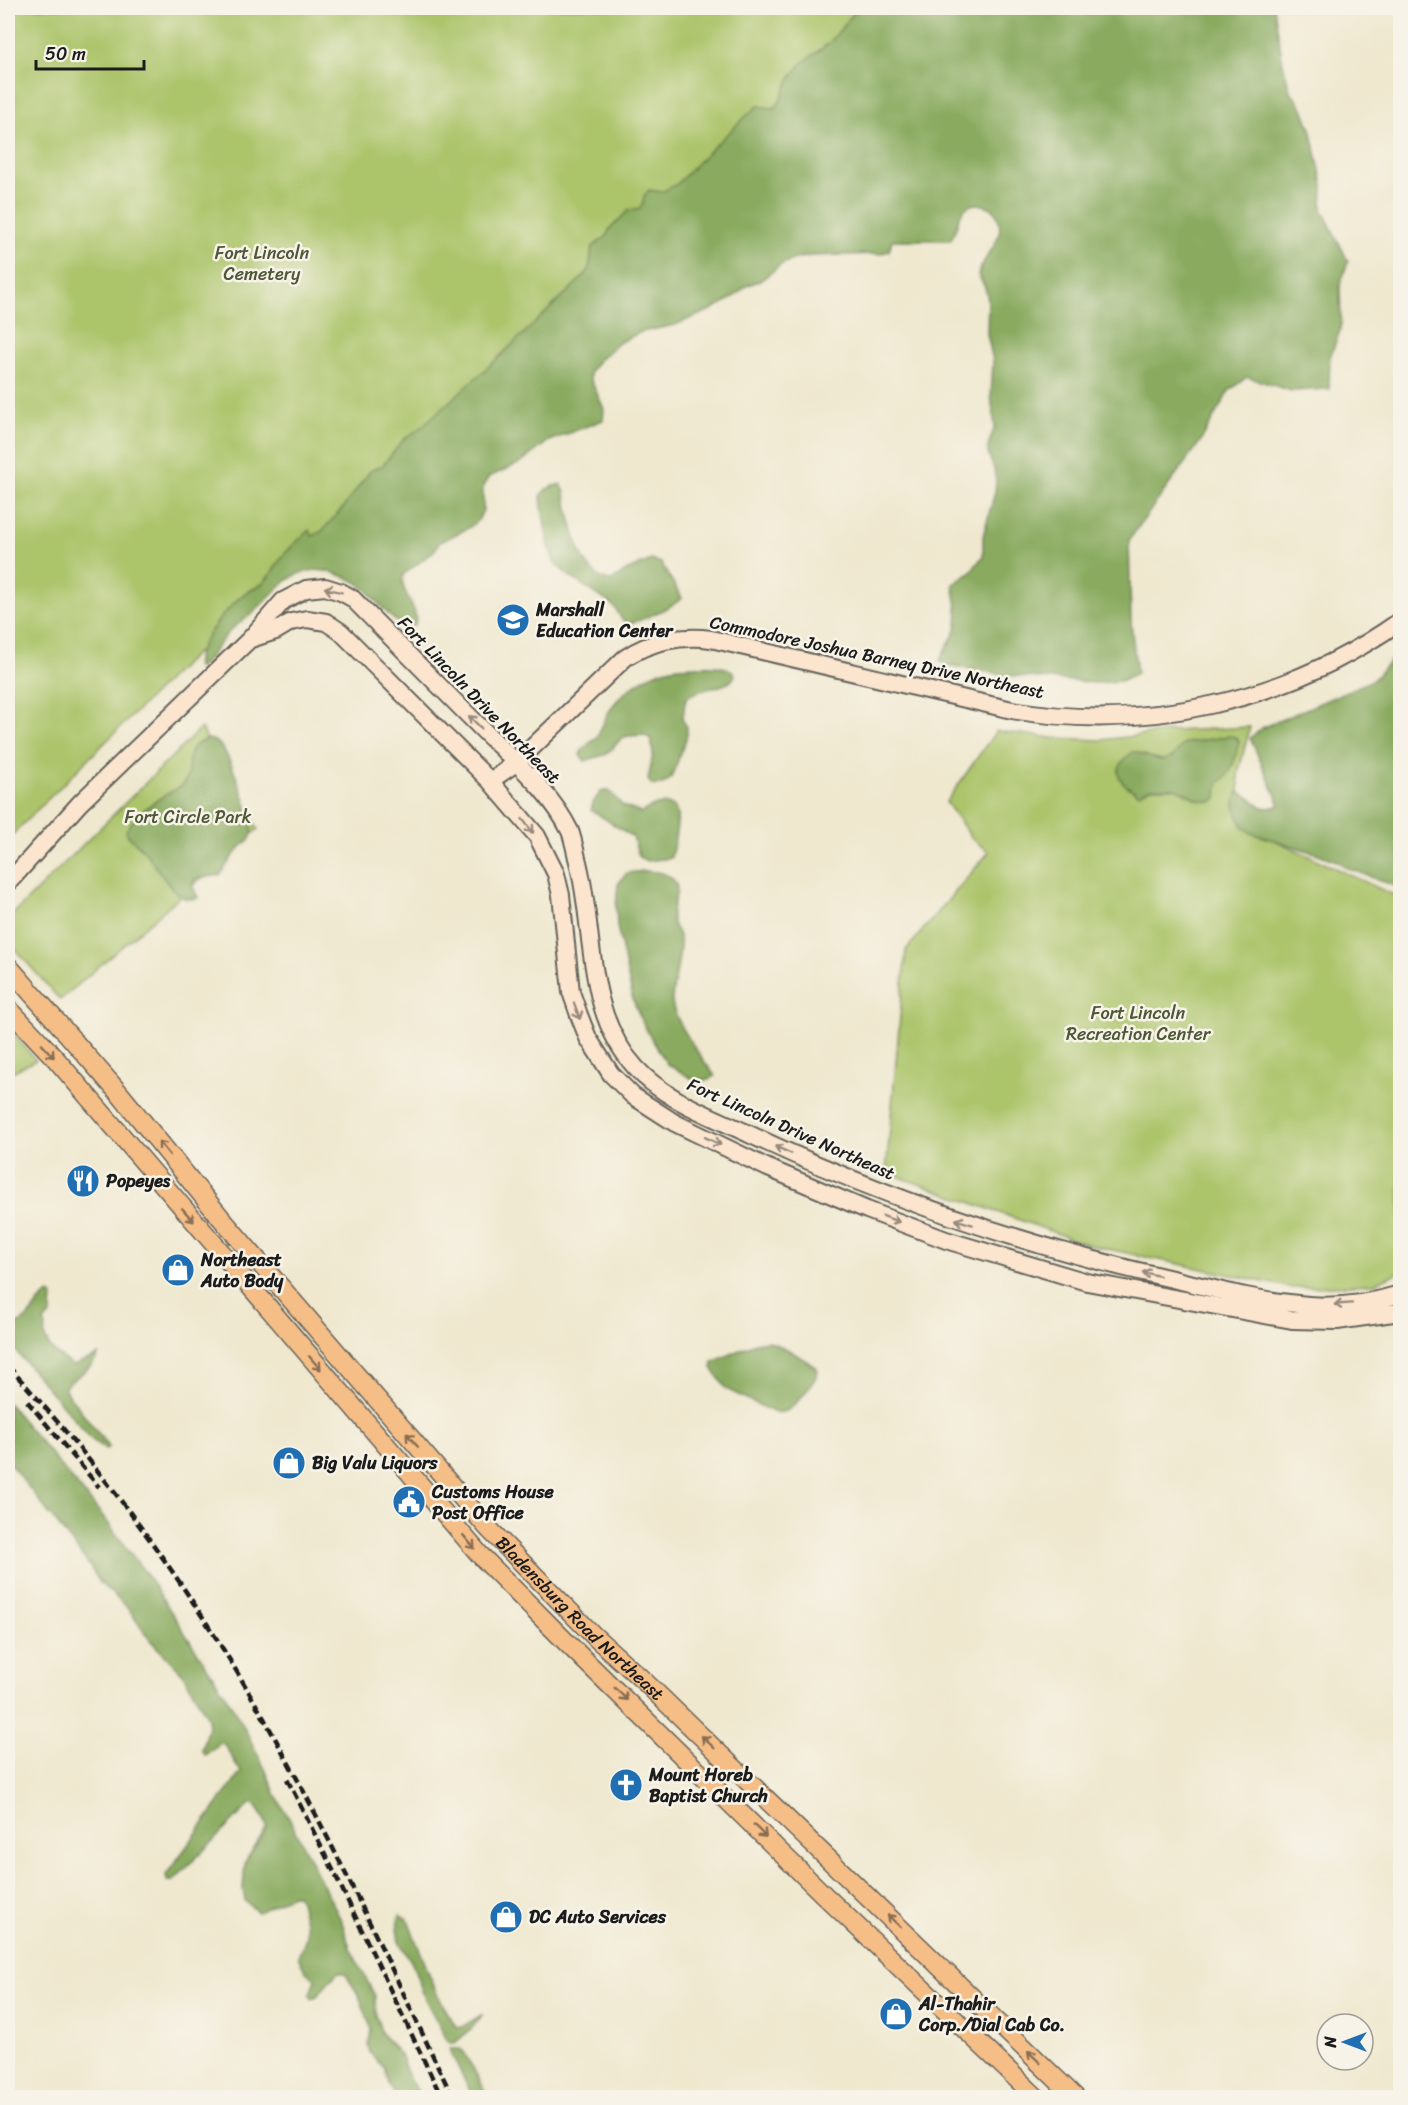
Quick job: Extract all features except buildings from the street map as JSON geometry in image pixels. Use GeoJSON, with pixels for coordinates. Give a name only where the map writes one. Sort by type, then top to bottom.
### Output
{"type":"FeatureCollection","features":[{"type":"Feature","properties":{"kind":"main road","name":"Bladensburg Road Northeast"},"geometry":{"type":"LineString","coordinates":[[8,966],[118,1092],[180,1168],[488,1528],[595,1637],[646,1683],[1076,2097]]}},
{"type":"Feature","properties":{"kind":"main road","name":"Bladensburg Road Northeast"},"geometry":{"type":"LineString","coordinates":[[8,1008],[55,1058],[480,1555],[824,1894],[1037,2097]]}},
{"type":"Feature","properties":{"kind":"main road"},"geometry":{"type":"LineString","coordinates":[[162,1184],[180,1168]]}},
{"type":"Feature","properties":{"kind":"street","name":"Fort Lincoln Drive Northeast"},"geometry":{"type":"LineString","coordinates":[[8,883],[80,803],[250,639],[283,601],[306,589],[325,587],[341,591],[352,598],[516,763],[546,796],[570,832],[584,883],[595,985],[611,1031],[622,1052],[638,1071],[680,1101],[779,1148],[882,1192],[951,1218],[1089,1260],[1255,1298],[1300,1305],[1350,1304],[1398,1295]]}},
{"type":"Feature","properties":{"kind":"street","name":"Fort Lincoln Drive Northeast"},"geometry":{"type":"LineString","coordinates":[[250,639],[276,631],[291,622],[307,619],[326,622],[341,632],[490,782],[537,836],[556,874],[561,895],[571,992],[588,1038],[611,1074],[633,1096],[675,1123],[768,1168],[867,1210],[946,1240],[1088,1282],[1299,1321],[1344,1321],[1400,1312]]}},
{"type":"Feature","properties":{"kind":"street","name":"Commodore Joshua Barney Drive Northeast"},"geometry":{"type":"LineString","coordinates":[[490,782],[516,763],[619,662],[643,648],[673,639],[711,639],[1012,710],[1058,716],[1105,717],[1187,710],[1263,691],[1325,666],[1370,642],[1401,621]]}},
{"type":"Feature","properties":{"kind":"street"},"geometry":{"type":"LineString","coordinates":[[1398,1295],[1400,1312]]}},
{"type":"Feature","properties":{"kind":"green space","name":"Fort Lincoln Cemetery"},"geometry":{"type":"Polygon","coordinates":[[[8,8],[874,8],[325,564],[291,567],[261,592],[170,678],[8,839],[8,8]]]}},
{"type":"Feature","properties":{"kind":"green space"},"geometry":{"type":"Polygon","coordinates":[[[858,8],[1274,8],[1290,91],[1303,108],[1311,129],[1323,185],[1322,209],[1348,261],[1340,286],[1341,328],[1330,357],[1329,389],[1292,391],[1247,377],[1229,391],[1200,442],[1129,540],[1131,623],[1137,673],[1121,681],[1095,683],[1005,675],[946,665],[940,661],[957,624],[953,584],[970,573],[983,556],[983,536],[996,480],[988,453],[995,426],[991,397],[993,361],[987,334],[988,300],[985,287],[978,275],[997,239],[1000,224],[992,208],[976,204],[963,212],[950,240],[892,240],[889,251],[879,254],[810,256],[795,259],[782,264],[761,280],[748,285],[731,299],[711,310],[675,325],[641,332],[620,342],[598,361],[590,372],[590,378],[604,409],[603,420],[549,441],[520,463],[489,477],[483,486],[483,510],[479,519],[470,527],[440,542],[434,551],[403,575],[404,588],[415,612],[415,625],[410,627],[396,621],[368,591],[353,580],[323,571],[310,571],[289,579],[280,586],[253,613],[231,630],[204,664],[197,668],[200,649],[206,638],[240,597],[263,583],[285,553],[309,530],[312,536],[321,532],[342,509],[370,471],[383,465],[404,439],[420,428],[498,358],[586,274],[589,269],[592,247],[606,237],[609,230],[629,210],[640,208],[649,190],[661,192],[676,185],[754,109],[758,106],[773,108],[778,105],[790,79],[801,64],[830,42],[858,8]]]}},
{"type":"Feature","properties":{"kind":"green space"},"geometry":{"type":"Polygon","coordinates":[[[561,484],[577,544],[590,568],[600,577],[611,581],[626,571],[651,560],[661,563],[682,598],[656,613],[628,623],[623,621],[613,606],[559,567],[550,549],[541,497],[546,489],[561,484]]]}},
{"type":"Feature","properties":{"kind":"green space"},"geometry":{"type":"Polygon","coordinates":[[[1400,650],[1400,888],[1347,868],[1337,861],[1251,833],[1240,820],[1235,803],[1238,792],[1262,807],[1273,808],[1280,805],[1250,738],[1262,728],[1373,680],[1400,650]]]}},
{"type":"Feature","properties":{"kind":"green space"},"geometry":{"type":"Polygon","coordinates":[[[675,667],[722,667],[735,674],[728,683],[695,693],[687,698],[682,718],[687,737],[672,776],[664,784],[652,785],[648,780],[653,754],[650,738],[644,735],[622,738],[607,754],[585,761],[580,755],[598,735],[619,698],[634,685],[651,675],[675,667]]]}},
{"type":"Feature","properties":{"kind":"green space","name":"Fort Lincoln Recreation Center"},"geometry":{"type":"Polygon","coordinates":[[[1250,727],[1238,774],[1242,825],[1400,898],[1400,1272],[1373,1284],[1293,1288],[1089,1245],[886,1172],[906,950],[989,852],[971,837],[946,802],[996,731],[1054,738],[1102,740],[1174,731],[1250,727]]]}},
{"type":"Feature","properties":{"kind":"green space","name":"Fort Circle Park"},"geometry":{"type":"Polygon","coordinates":[[[201,728],[258,829],[60,1000],[8,941],[8,919],[201,728]]]}},
{"type":"Feature","properties":{"kind":"green space"},"geometry":{"type":"Polygon","coordinates":[[[1229,736],[1239,741],[1235,759],[1231,770],[1218,783],[1217,798],[1212,802],[1199,800],[1175,788],[1151,788],[1139,794],[1125,785],[1119,775],[1121,764],[1133,752],[1163,760],[1174,755],[1186,743],[1229,736]]]}},
{"type":"Feature","properties":{"kind":"green space"},"geometry":{"type":"Polygon","coordinates":[[[208,739],[219,744],[230,762],[250,816],[252,834],[220,875],[195,879],[192,885],[198,898],[186,899],[169,885],[126,831],[144,810],[183,784],[187,778],[193,748],[208,739]]]}},
{"type":"Feature","properties":{"kind":"green space"},"geometry":{"type":"Polygon","coordinates":[[[601,791],[609,791],[623,806],[641,813],[661,804],[667,804],[675,809],[677,830],[671,858],[647,861],[639,857],[633,837],[591,810],[601,791]]]}},
{"type":"Feature","properties":{"kind":"green space"},"geometry":{"type":"Polygon","coordinates":[[[644,871],[667,875],[676,884],[677,891],[672,916],[680,937],[680,948],[672,1000],[673,1008],[682,1028],[715,1076],[708,1080],[696,1081],[667,1064],[645,1028],[633,1000],[617,926],[616,907],[618,884],[627,873],[644,871]]]}},
{"type":"Feature","properties":{"kind":"green space"},"geometry":{"type":"Polygon","coordinates":[[[8,1027],[36,1060],[8,1074],[8,1027]]]}},
{"type":"Feature","properties":{"kind":"green space"},"geometry":{"type":"Polygon","coordinates":[[[49,1293],[52,1294],[51,1314],[44,1322],[46,1327],[44,1334],[52,1349],[73,1366],[98,1355],[92,1364],[65,1387],[65,1390],[109,1447],[106,1449],[92,1440],[8,1342],[8,1321],[13,1325],[24,1320],[49,1293]]]}},
{"type":"Feature","properties":{"kind":"green space"},"geometry":{"type":"Polygon","coordinates":[[[768,1341],[789,1350],[818,1370],[806,1392],[792,1407],[779,1413],[726,1389],[712,1368],[713,1362],[755,1343],[768,1341]]]}},
{"type":"Feature","properties":{"kind":"green space"},"geometry":{"type":"Polygon","coordinates":[[[8,1403],[102,1515],[149,1578],[242,1723],[277,1798],[342,1922],[350,1948],[375,1996],[376,2016],[382,2034],[400,2055],[411,2082],[422,2097],[398,2097],[388,2084],[384,2068],[370,2053],[368,2045],[371,2031],[368,2019],[359,1996],[345,1973],[338,1972],[312,1999],[310,1995],[315,1979],[305,1971],[298,1956],[306,1934],[297,1895],[292,1895],[258,1912],[245,1901],[243,1889],[245,1862],[267,1827],[254,1804],[250,1804],[173,1881],[167,1881],[166,1875],[241,1772],[224,1744],[221,1743],[205,1755],[202,1751],[208,1718],[183,1674],[150,1640],[126,1606],[101,1584],[87,1562],[8,1461],[8,1403]]]}},
{"type":"Feature","properties":{"kind":"green space"},"geometry":{"type":"Polygon","coordinates":[[[400,1915],[407,1918],[438,1996],[455,2025],[462,2027],[483,2014],[472,2028],[455,2043],[447,2040],[426,2001],[412,1963],[399,1942],[397,1928],[400,1915]]]}},
{"type":"Feature","properties":{"kind":"green space"},"geometry":{"type":"Polygon","coordinates":[[[449,2049],[460,2049],[464,2052],[489,2097],[473,2097],[449,2049]]]}},
{"type":"Feature","properties":{"kind":"railway"},"geometry":{"type":"LineString","coordinates":[[8,1366],[109,1485],[171,1569],[227,1656],[281,1749],[333,1848],[453,2098]]}},
{"type":"Feature","properties":{"kind":"railway"},"geometry":{"type":"LineString","coordinates":[[27,1401],[99,1487]]}},
{"type":"Feature","properties":{"kind":"railway"},"geometry":{"type":"LineString","coordinates":[[287,1779],[442,2098]]}},
{"type":"Feature","properties":{"kind":"place","name":"Marshall Education Center"},"geometry":{"type":"Point","coordinates":[513,620]}},
{"type":"Feature","properties":{"kind":"place","name":"Popeyes"},"geometry":{"type":"Point","coordinates":[83,1181]}},
{"type":"Feature","properties":{"kind":"place","name":"Northeast Auto Body"},"geometry":{"type":"Point","coordinates":[178,1270]}},
{"type":"Feature","properties":{"kind":"place","name":"Big Valu Liquors"},"geometry":{"type":"Point","coordinates":[289,1463]}},
{"type":"Feature","properties":{"kind":"place","name":"Customs House Post Office"},"geometry":{"type":"Point","coordinates":[409,1502]}},
{"type":"Feature","properties":{"kind":"place","name":"Mount Horeb Baptist Church"},"geometry":{"type":"Point","coordinates":[626,1785]}},
{"type":"Feature","properties":{"kind":"place","name":"DC Auto Services"},"geometry":{"type":"Point","coordinates":[506,1917]}},
{"type":"Feature","properties":{"kind":"place","name":"Al-Thahir Corp./Dial Cab Co."},"geometry":{"type":"Point","coordinates":[896,2014]}}]}
